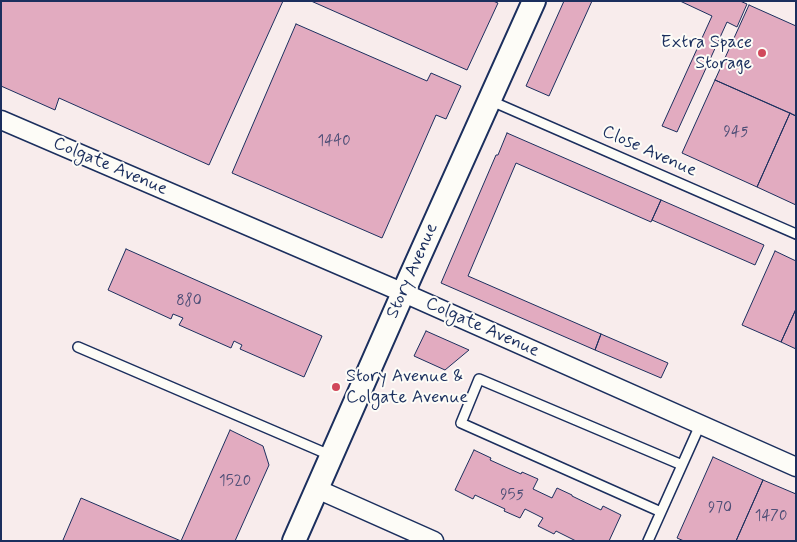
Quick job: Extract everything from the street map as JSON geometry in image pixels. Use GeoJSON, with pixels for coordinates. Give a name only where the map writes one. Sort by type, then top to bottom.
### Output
{"type":"FeatureCollection","features":[{"type":"Feature","properties":{"kind":"street","name":"Story Avenue"},"geometry":{"type":"LineString","coordinates":[[294,541],[534,1]]}},
{"type":"Feature","properties":{"kind":"street","name":"Colgate Avenue"},"geometry":{"type":"LineString","coordinates":[[1,120],[404,293],[796,467]]}},
{"type":"Feature","properties":{"kind":"street"},"geometry":{"type":"LineString","coordinates":[[317,489],[434,541]]}},
{"type":"Feature","properties":{"kind":"lane","name":"Close Avenue"},"geometry":{"type":"LineString","coordinates":[[489,100],[796,234]]}},
{"type":"Feature","properties":{"kind":"lane"},"geometry":{"type":"LineString","coordinates":[[78,347],[332,456]]}},
{"type":"Feature","properties":{"kind":"lane"},"geometry":{"type":"LineString","coordinates":[[661,512],[461,423],[479,379],[682,465]]}},
{"type":"Feature","properties":{"kind":"lane"},"geometry":{"type":"LineString","coordinates":[[648,541],[700,424]]}},
{"type":"Feature","properties":{"kind":"building"},"geometry":{"type":"Polygon","coordinates":[[[1,1],[283,1],[209,165],[59,98],[55,110],[1,86],[1,1]]]}},
{"type":"Feature","properties":{"kind":"building"},"geometry":{"type":"Polygon","coordinates":[[[311,1],[493,1],[498,3],[467,70],[311,1]]]}},
{"type":"Feature","properties":{"kind":"building"},"geometry":{"type":"Polygon","coordinates":[[[564,1],[592,1],[549,96],[526,86],[564,1]]]}},
{"type":"Feature","properties":{"kind":"building"},"geometry":{"type":"Polygon","coordinates":[[[680,1],[740,1],[747,4],[737,27],[727,22],[677,132],[662,126],[712,16],[680,1]]]}},
{"type":"Feature","properties":{"kind":"building","name":"Extra Space Storage"},"geometry":{"type":"Polygon","coordinates":[[[749,5],[796,26],[796,116],[715,80],[749,5]]]}},
{"type":"Feature","properties":{"kind":"building"},"geometry":{"type":"Polygon","coordinates":[[[296,24],[427,81],[431,73],[461,86],[446,119],[436,115],[382,238],[232,173],[296,24]]]}},
{"type":"Feature","properties":{"kind":"building"},"geometry":{"type":"Polygon","coordinates":[[[715,80],[790,113],[757,187],[682,153],[715,80]]]}},
{"type":"Feature","properties":{"kind":"building"},"geometry":{"type":"Polygon","coordinates":[[[790,113],[796,116],[796,205],[757,187],[790,113]]]}},
{"type":"Feature","properties":{"kind":"building"},"geometry":{"type":"Polygon","coordinates":[[[507,133],[661,200],[651,222],[516,163],[468,276],[601,334],[595,350],[441,283],[507,133]]]}},
{"type":"Feature","properties":{"kind":"building"},"geometry":{"type":"Polygon","coordinates":[[[661,200],[764,245],[755,265],[652,220],[661,200]]]}},
{"type":"Feature","properties":{"kind":"building"},"geometry":{"type":"Polygon","coordinates":[[[126,249],[322,336],[304,377],[240,349],[242,345],[234,341],[231,348],[179,325],[183,318],[173,314],[171,319],[108,290],[126,249]]]}},
{"type":"Feature","properties":{"kind":"building"},"geometry":{"type":"Polygon","coordinates":[[[775,251],[796,261],[796,309],[781,342],[742,325],[775,251]]]}},
{"type":"Feature","properties":{"kind":"building"},"geometry":{"type":"Polygon","coordinates":[[[796,309],[796,349],[781,342],[796,309]]]}},
{"type":"Feature","properties":{"kind":"building"},"geometry":{"type":"Polygon","coordinates":[[[426,331],[469,350],[445,370],[414,356],[426,331]]]}},
{"type":"Feature","properties":{"kind":"building"},"geometry":{"type":"Polygon","coordinates":[[[601,334],[668,363],[661,378],[595,350],[601,334]]]}},
{"type":"Feature","properties":{"kind":"building"},"geometry":{"type":"Polygon","coordinates":[[[230,430],[263,446],[269,465],[235,541],[181,541],[230,430]]]}},
{"type":"Feature","properties":{"kind":"building"},"geometry":{"type":"Polygon","coordinates":[[[474,450],[491,458],[490,460],[521,474],[522,472],[538,479],[533,489],[552,498],[557,488],[601,510],[603,506],[621,515],[609,541],[576,541],[556,531],[554,534],[538,526],[543,518],[525,509],[520,518],[475,495],[473,499],[455,490],[474,450]]]}},
{"type":"Feature","properties":{"kind":"building"},"geometry":{"type":"Polygon","coordinates":[[[713,457],[763,480],[736,541],[684,541],[677,538],[713,457]]]}},
{"type":"Feature","properties":{"kind":"building"},"geometry":{"type":"Polygon","coordinates":[[[763,480],[796,494],[796,541],[736,541],[763,480]]]}},
{"type":"Feature","properties":{"kind":"building"},"geometry":{"type":"Polygon","coordinates":[[[81,498],[181,541],[66,541],[63,540],[81,498]]]}},
{"type":"Feature","properties":{"kind":"place","name":"Extra Space Storage"},"geometry":{"type":"Point","coordinates":[762,53]}},
{"type":"Feature","properties":{"kind":"place","name":"Story Avenue & Colgate Avenue"},"geometry":{"type":"Point","coordinates":[336,387]}}]}
